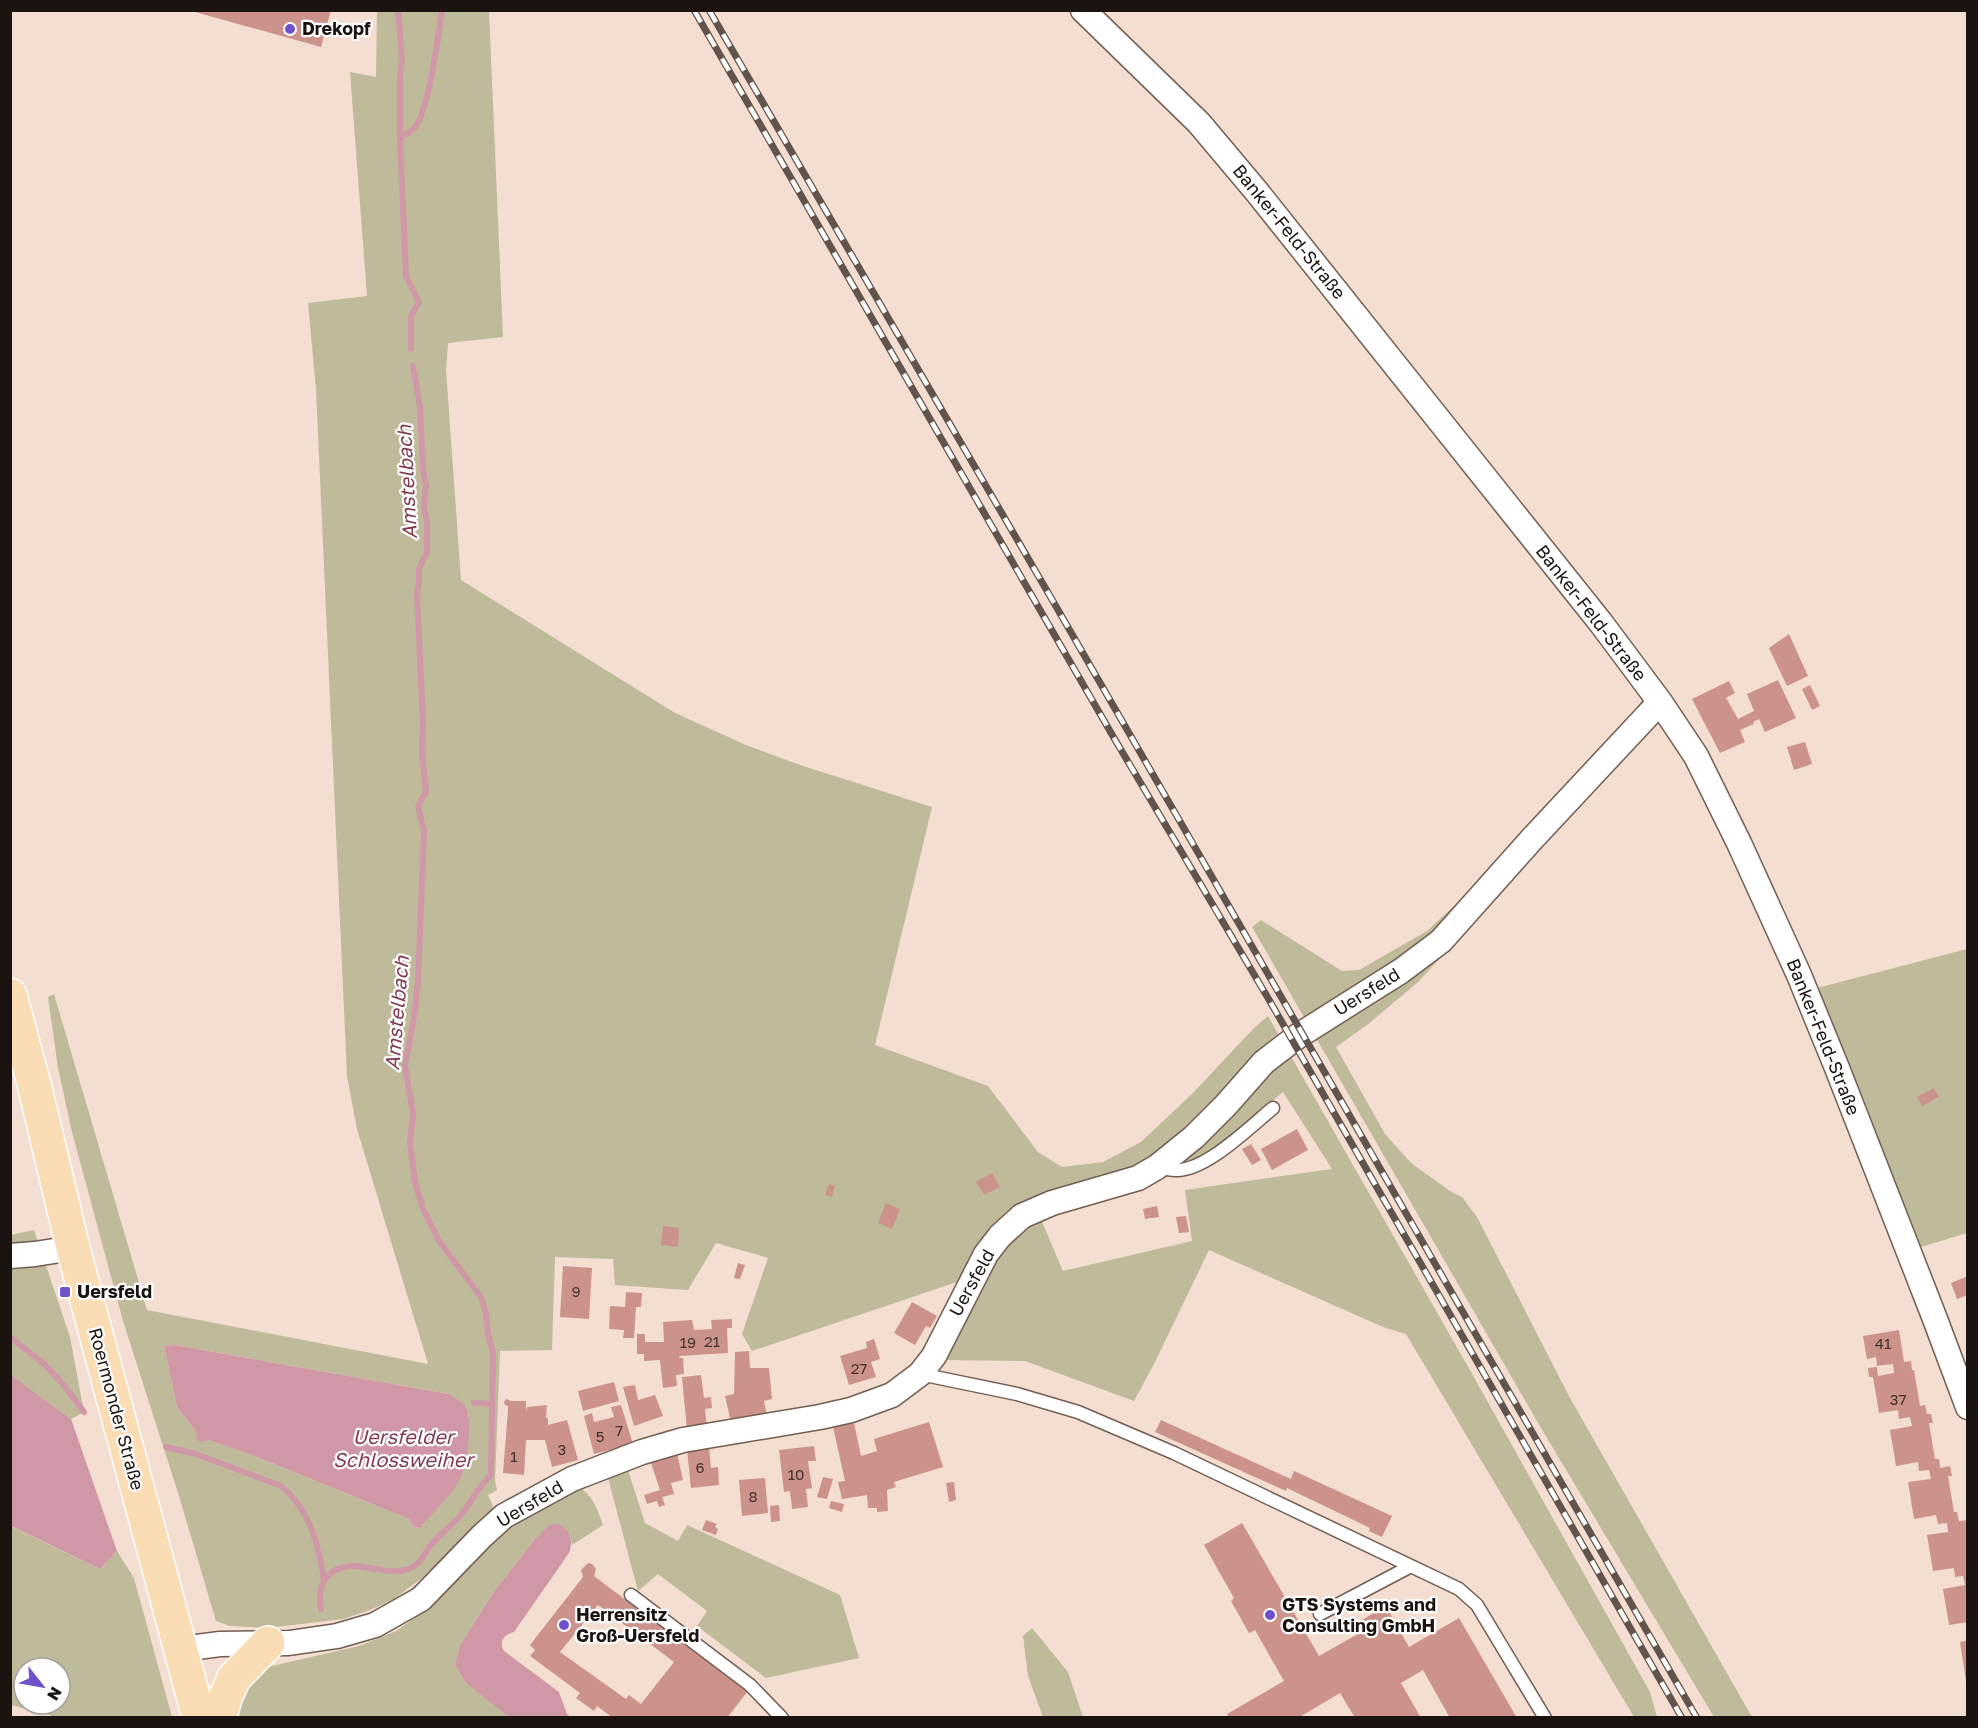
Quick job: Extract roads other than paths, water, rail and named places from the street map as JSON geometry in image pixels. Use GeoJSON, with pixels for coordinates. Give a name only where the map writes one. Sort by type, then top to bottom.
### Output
{"type":"FeatureCollection","features":[{"type":"Feature","properties":{"kind":"main road","name":"Roermonder Straße"},"geometry":{"type":"LineString","coordinates":[[10,995],[73,1248],[199,1718]]}},
{"type":"Feature","properties":{"kind":"main road"},"geometry":{"type":"LineString","coordinates":[[220,1718],[234,1677],[268,1643]]}},
{"type":"Feature","properties":{"kind":"street","name":"Banker-Feld-Straße"},"geometry":{"type":"LineString","coordinates":[[1083,10],[1199,123],[1257,192],[1601,623],[1660,702],[1696,756],[1739,843],[1794,965],[1837,1068],[1968,1407]]}},
{"type":"Feature","properties":{"kind":"street","name":"Uersfeld"},"geometry":{"type":"LineString","coordinates":[[181,1649],[220,1644],[289,1643],[337,1636],[375,1625],[421,1599],[504,1516],[572,1479],[642,1452],[684,1440],[851,1410],[892,1395],[920,1374],[934,1356],[986,1254],[1000,1236],[1022,1216],[1053,1203],[1138,1178],[1157,1167],[1194,1137],[1264,1062],[1298,1036],[1401,971],[1441,941],[1532,839],[1660,702]]}},
{"type":"Feature","properties":{"kind":"street"},"geometry":{"type":"LineString","coordinates":[[10,1256],[73,1248]]}},
{"type":"Feature","properties":{"kind":"lane"},"geometry":{"type":"LineString","coordinates":[[1157,1167],[1178,1171],[1197,1165],[1216,1155],[1273,1108]]}},
{"type":"Feature","properties":{"kind":"lane"},"geometry":{"type":"LineString","coordinates":[[920,1374],[1017,1394],[1078,1412],[1174,1453],[1459,1589],[1477,1605],[1545,1718]]}},
{"type":"Feature","properties":{"kind":"lane"},"geometry":{"type":"LineString","coordinates":[[1320,1614],[1411,1566]]}},
{"type":"Feature","properties":{"kind":"lane"},"geometry":{"type":"LineString","coordinates":[[631,1595],[750,1685],[782,1718]]}},
{"type":"Feature","properties":{"kind":"water","name":"Uersfelder Schlossweiher"},"geometry":{"type":"Polygon","coordinates":[[[175,1345],[449,1394],[463,1403],[468,1414],[468,1442],[461,1477],[453,1491],[421,1528],[414,1527],[409,1519],[252,1455],[208,1440],[202,1442],[197,1440],[196,1431],[177,1407],[164,1346],[175,1345]]]}},
{"type":"Feature","properties":{"kind":"water"},"geometry":{"type":"Polygon","coordinates":[[[11,1375],[71,1419],[117,1551],[100,1569],[11,1526],[11,1375]]]}},
{"type":"Feature","properties":{"kind":"water"},"geometry":{"type":"Polygon","coordinates":[[[559,1524],[570,1536],[569,1553],[514,1632],[505,1636],[502,1647],[504,1651],[559,1692],[567,1714],[571,1717],[509,1717],[466,1683],[455,1665],[460,1645],[495,1590],[535,1539],[549,1525],[559,1524]]]}},
{"type":"Feature","properties":{"kind":"waterway","name":"Amstelbach"},"geometry":{"type":"LineString","coordinates":[[398,10],[402,58],[400,137],[406,276],[419,302],[411,316],[411,349]]}},
{"type":"Feature","properties":{"kind":"waterway"},"geometry":{"type":"LineString","coordinates":[[400,137],[409,133],[416,126],[425,105],[442,10]]}},
{"type":"Feature","properties":{"kind":"waterway","name":"Amstelbach"},"geometry":{"type":"LineString","coordinates":[[321,1609],[320,1595],[323,1583],[339,1568],[350,1566],[396,1571],[407,1570],[417,1564],[429,1547],[459,1517],[491,1475],[493,1353],[486,1313],[481,1297],[439,1241],[423,1209],[415,1182],[410,1144],[413,1114],[405,1066],[418,982],[424,831],[418,806],[426,792],[422,752],[423,723],[417,593],[419,569],[427,552],[427,521],[424,508],[426,486],[420,407],[413,366]]}},
{"type":"Feature","properties":{"kind":"waterway"},"geometry":{"type":"LineString","coordinates":[[10,1337],[43,1363],[84,1412]]}},
{"type":"Feature","properties":{"kind":"waterway"},"geometry":{"type":"LineString","coordinates":[[474,1403],[491,1404]]}},
{"type":"Feature","properties":{"kind":"waterway"},"geometry":{"type":"LineString","coordinates":[[166,1447],[196,1454],[281,1486],[299,1506],[312,1529],[324,1581]]}},
{"type":"Feature","properties":{"kind":"railway"},"geometry":{"type":"LineString","coordinates":[[694,10],[1114,738],[1268,998],[1682,1718]]}},
{"type":"Feature","properties":{"kind":"railway"},"geometry":{"type":"LineString","coordinates":[[709,10],[1697,1718]]}},
{"type":"Feature","properties":{"kind":"place","name":"Drekopf"},"geometry":{"type":"Point","coordinates":[290,29]}},
{"type":"Feature","properties":{"kind":"place","name":"Uersfeld"},"geometry":{"type":"Point","coordinates":[65,1292]}},
{"type":"Feature","properties":{"kind":"place","name":"GTS Systems and Consulting GmbH"},"geometry":{"type":"Point","coordinates":[1270,1615]}},
{"type":"Feature","properties":{"kind":"place","name":"Herrensitz Groß-Uersfeld"},"geometry":{"type":"Point","coordinates":[564,1625]}}]}
